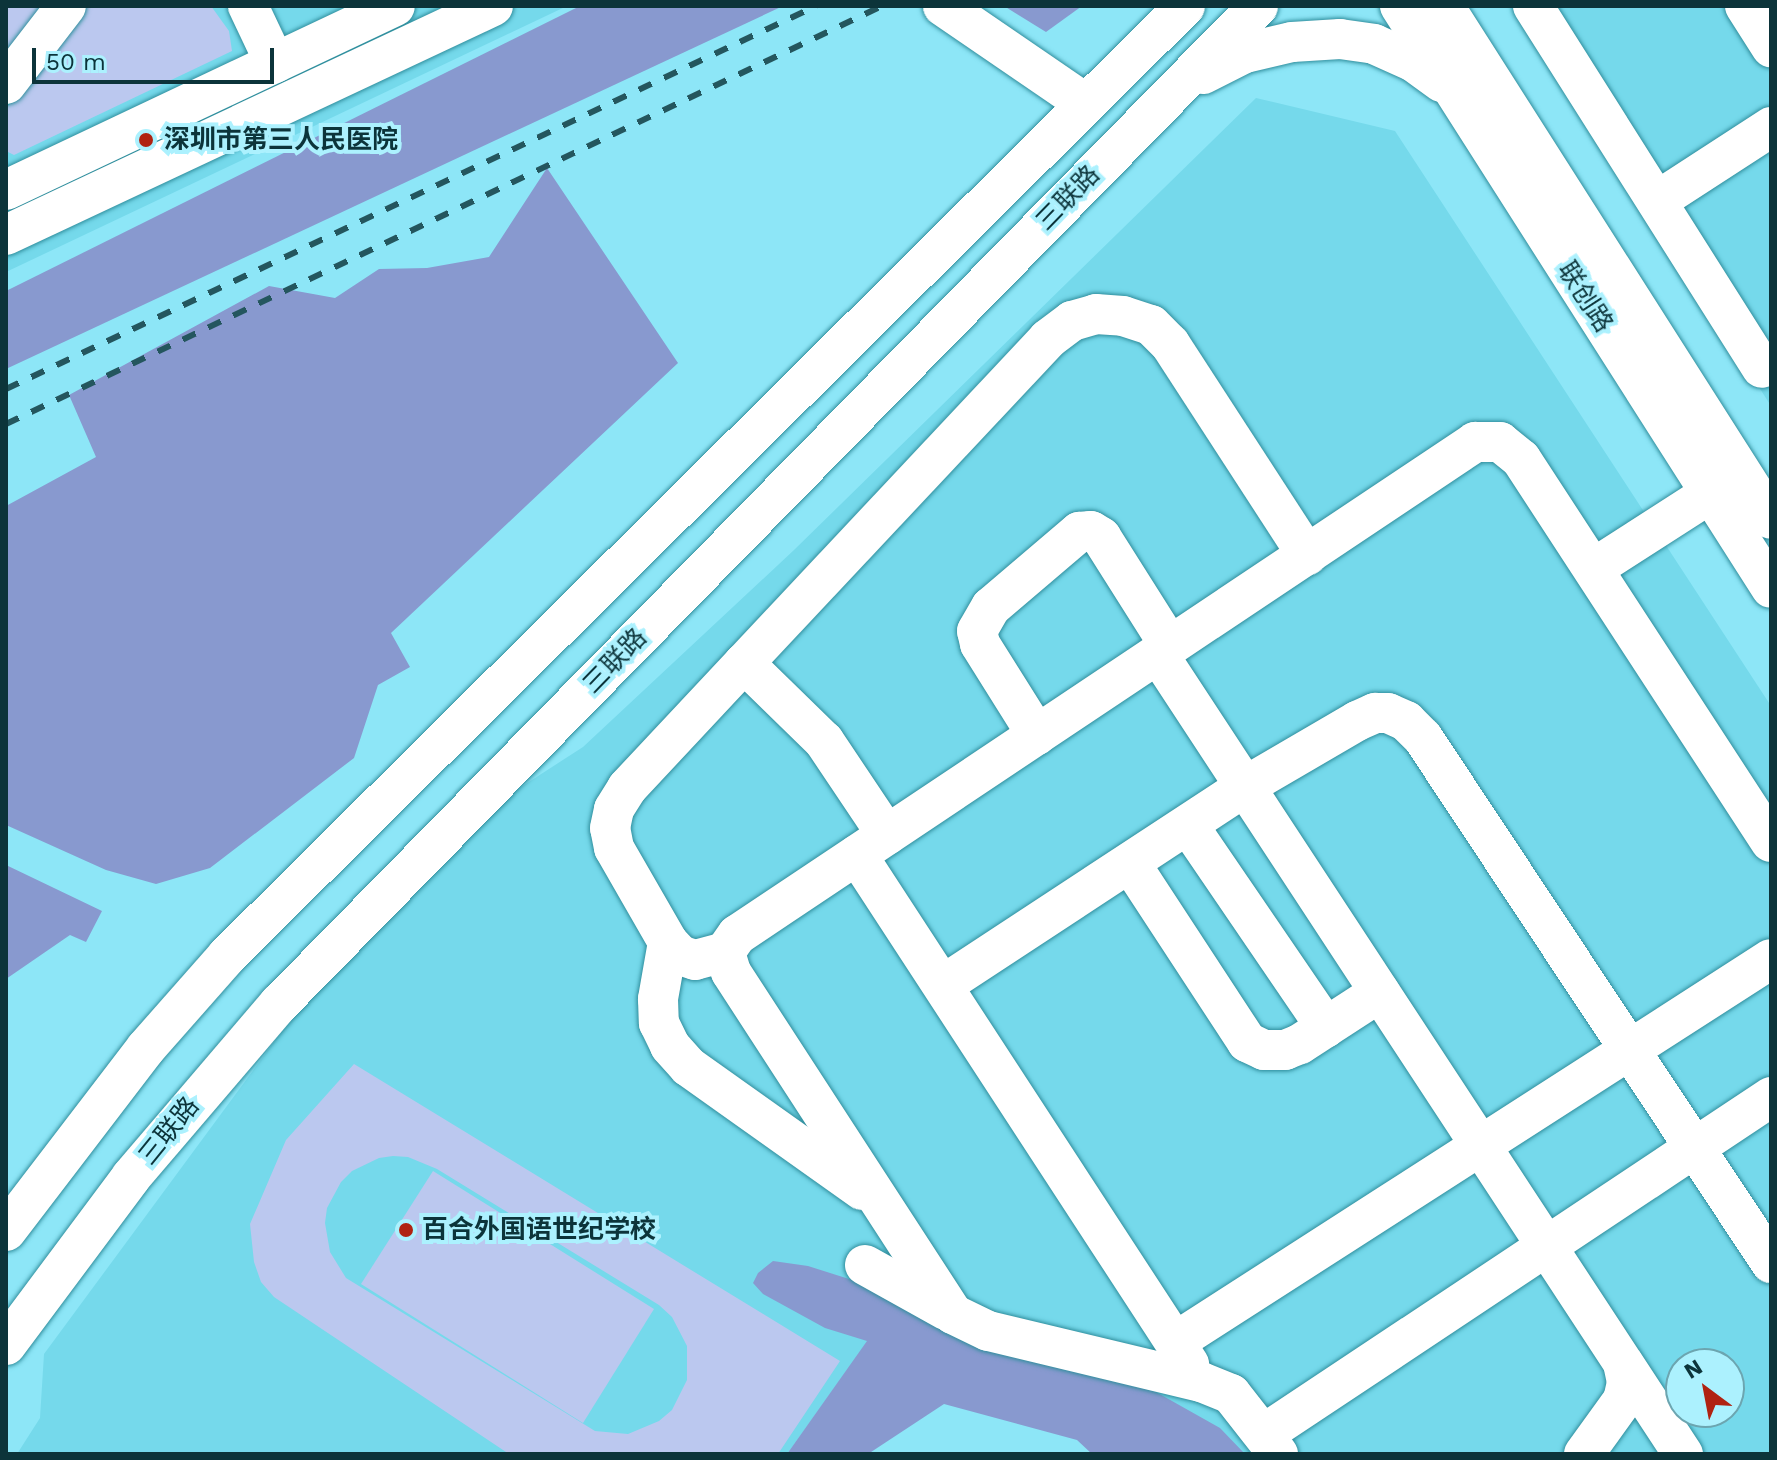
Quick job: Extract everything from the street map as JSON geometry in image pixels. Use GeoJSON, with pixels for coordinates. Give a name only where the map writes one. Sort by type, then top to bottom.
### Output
{"type":"FeatureCollection","features":[{"type":"Feature","properties":{"kind":"street"},"geometry":{"type":"LineString","coordinates":[[6,84],[66,6]]}},
{"type":"Feature","properties":{"kind":"street"},"geometry":{"type":"LineString","coordinates":[[248,6],[275,63]]}},
{"type":"Feature","properties":{"kind":"street"},"geometry":{"type":"LineString","coordinates":[[14,183],[395,6]]}},
{"type":"Feature","properties":{"kind":"street"},"geometry":{"type":"LineString","coordinates":[[6,235],[493,6]]}},
{"type":"Feature","properties":{"kind":"street"},"geometry":{"type":"LineString","coordinates":[[943,6],[1086,104]]}},
{"type":"Feature","properties":{"kind":"street"},"geometry":{"type":"LineString","coordinates":[[6,1231],[146,1048],[227,956],[1185,6]]}},
{"type":"Feature","properties":{"kind":"street","name":"三联路"},"geometry":{"type":"LineString","coordinates":[[6,1345],[131,1177],[279,1004],[1258,6]]}},
{"type":"Feature","properties":{"kind":"street","name":"联创路"},"geometry":{"type":"LineString","coordinates":[[1400,6],[1771,588]]}},
{"type":"Feature","properties":{"kind":"street","name":"联创路"},"geometry":{"type":"LineString","coordinates":[[1444,6],[1771,519]]}},
{"type":"Feature","properties":{"kind":"street"},"geometry":{"type":"LineString","coordinates":[[1533,6],[1768,371]]}},
{"type":"Feature","properties":{"kind":"street"},"geometry":{"type":"LineString","coordinates":[[1745,6],[1771,47]]}},
{"type":"Feature","properties":{"kind":"street"},"geometry":{"type":"LineString","coordinates":[[1166,98],[1208,70],[1245,53],[1292,42],[1340,39],[1374,44],[1414,62],[1454,91]]}},
{"type":"Feature","properties":{"kind":"street"},"geometry":{"type":"LineString","coordinates":[[1657,201],[1771,127]]}},
{"type":"Feature","properties":{"kind":"street"},"geometry":{"type":"LineString","coordinates":[[1307,555],[1170,344],[1151,325],[1123,316],[1096,314],[1072,321],[1048,339],[627,788],[614,809],[610,828],[614,848],[668,942],[680,955],[695,960],[725,952],[737,935],[1307,555],[1475,442],[1500,442],[1521,459],[1771,842]]}},
{"type":"Feature","properties":{"kind":"street"},"geometry":{"type":"LineString","coordinates":[[1594,568],[1711,493]]}},
{"type":"Feature","properties":{"kind":"street"},"geometry":{"type":"LineString","coordinates":[[1037,735],[980,644],[977,631],[991,607],[1079,532],[1091,531],[1101,537],[1244,787],[1683,1454]]}},
{"type":"Feature","properties":{"kind":"street"},"geometry":{"type":"LineString","coordinates":[[744,663],[824,741],[872,845],[943,985],[1201,1382]]}},
{"type":"Feature","properties":{"kind":"street"},"geometry":{"type":"LineString","coordinates":[[943,985],[1244,787],[1375,713],[1388,713],[1406,721],[1423,738],[1771,1263]]}},
{"type":"Feature","properties":{"kind":"street"},"geometry":{"type":"LineString","coordinates":[[1188,825],[1326,1027]]}},
{"type":"Feature","properties":{"kind":"street"},"geometry":{"type":"LineString","coordinates":[[1130,863],[1247,1042],[1264,1050],[1285,1050],[1380,992]]}},
{"type":"Feature","properties":{"kind":"street"},"geometry":{"type":"LineString","coordinates":[[668,942],[658,999],[659,1023],[670,1046],[689,1067],[880,1203]]}},
{"type":"Feature","properties":{"kind":"street"},"geometry":{"type":"LineString","coordinates":[[725,952],[731,972],[953,1314]]}},
{"type":"Feature","properties":{"kind":"street"},"geometry":{"type":"LineString","coordinates":[[1175,1342],[1771,959]]}},
{"type":"Feature","properties":{"kind":"street"},"geometry":{"type":"LineString","coordinates":[[865,1265],[988,1331],[1201,1382],[1231,1394],[1271,1444],[1546,1245],[1771,1097]]}},
{"type":"Feature","properties":{"kind":"street"},"geometry":{"type":"LineString","coordinates":[[1584,1454],[1623,1400],[1627,1382],[1623,1363]]}},
{"type":"Feature","properties":{"kind":"shaded area","name":"深圳市第三人民医院"},"geometry":{"type":"Polygon","coordinates":[[[6,6],[567,6],[6,272],[6,6]]]}},
{"type":"Feature","properties":{"kind":"shaded area"},"geometry":{"type":"Polygon","coordinates":[[[51,6],[6,64],[6,8],[51,6]]]}},
{"type":"Feature","properties":{"kind":"shaded area"},"geometry":{"type":"Polygon","coordinates":[[[84,6],[211,6],[229,31],[232,51],[14,155],[6,151],[6,109],[84,6]]]}},
{"type":"Feature","properties":{"kind":"shaded area"},"geometry":{"type":"Polygon","coordinates":[[[580,6],[783,6],[6,369],[6,291],[580,6]]]}},
{"type":"Feature","properties":{"kind":"shaded area"},"geometry":{"type":"Polygon","coordinates":[[[1004,6],[1082,6],[1046,32],[1004,6]]]}},
{"type":"Feature","properties":{"kind":"shaded area"},"geometry":{"type":"Polygon","coordinates":[[[1516,6],[1771,6],[1771,406],[1516,6]]]}},
{"type":"Feature","properties":{"kind":"shaded area"},"geometry":{"type":"Polygon","coordinates":[[[1256,98],[1395,131],[1771,706],[1771,1454],[1227,1454],[868,1341],[787,1454],[17,1454],[40,1418],[44,1354],[308,996],[428,847],[583,747],[794,550],[1256,98]]]}},
{"type":"Feature","properties":{"kind":"shaded area"},"geometry":{"type":"Polygon","coordinates":[[[547,168],[678,363],[391,633],[410,667],[378,685],[354,758],[210,868],[156,884],[106,870],[6,825],[6,506],[96,457],[69,395],[269,286],[335,298],[379,269],[427,268],[489,257],[547,168]]]}},
{"type":"Feature","properties":{"kind":"shaded area"},"geometry":{"type":"Polygon","coordinates":[[[6,865],[102,911],[86,942],[70,935],[6,979],[6,865]]]}},
{"type":"Feature","properties":{"kind":"shaded area"},"geometry":{"type":"Polygon","coordinates":[[[354,1064],[840,1361],[778,1454],[509,1454],[274,1297],[261,1282],[254,1262],[250,1224],[286,1140],[354,1064]],[[408,1157],[379,1158],[352,1171],[341,1182],[327,1208],[325,1223],[330,1252],[346,1278],[595,1431],[628,1434],[659,1421],[672,1410],[687,1380],[687,1346],[672,1317],[659,1305],[437,1169],[408,1157]]]}},
{"type":"Feature","properties":{"kind":"shaded area"},"geometry":{"type":"Polygon","coordinates":[[[433,1171],[654,1309],[583,1423],[361,1284],[433,1171]]]}},
{"type":"Feature","properties":{"kind":"shaded area"},"geometry":{"type":"Polygon","coordinates":[[[773,1261],[808,1266],[890,1292],[1047,1359],[1156,1392],[1220,1428],[1245,1454],[1092,1454],[1077,1440],[944,1404],[868,1454],[787,1454],[867,1341],[825,1328],[763,1294],[753,1283],[758,1273],[773,1261]]]}},
{"type":"Feature","properties":{"kind":"railway"},"geometry":{"type":"LineString","coordinates":[[6,389],[816,6]]}},
{"type":"Feature","properties":{"kind":"railway"},"geometry":{"type":"LineString","coordinates":[[6,424],[882,6]]}},
{"type":"Feature","properties":{"kind":"place","name":"深圳市第三人民医院"},"geometry":{"type":"Point","coordinates":[146,140]}},
{"type":"Feature","properties":{"kind":"place","name":"百合外国语世纪学校"},"geometry":{"type":"Point","coordinates":[406,1230]}}]}
